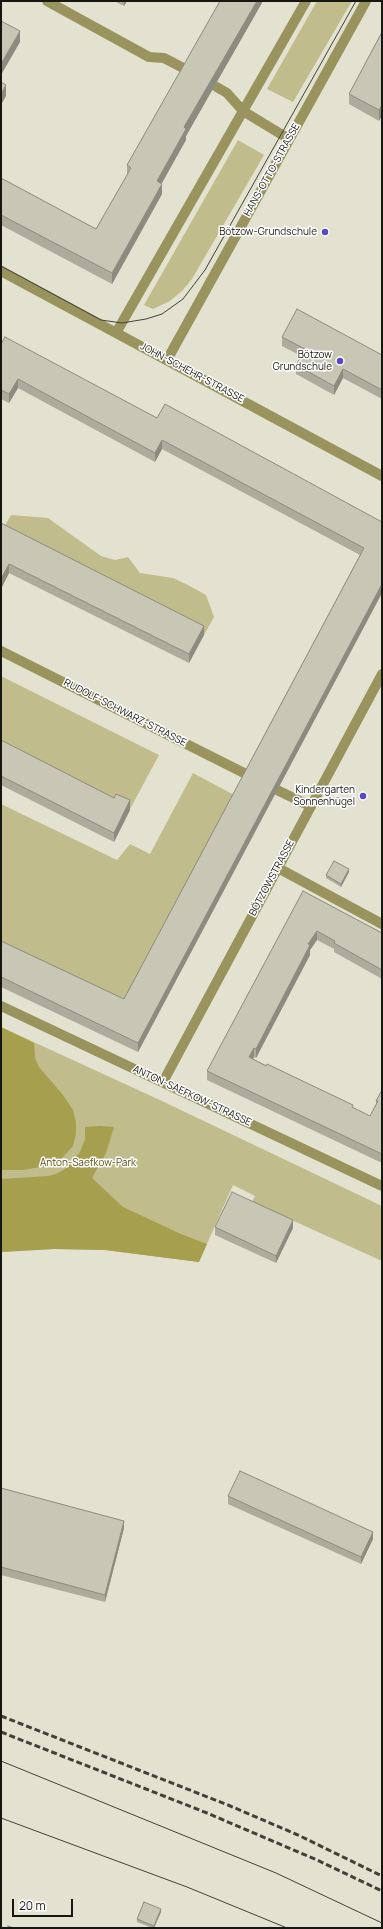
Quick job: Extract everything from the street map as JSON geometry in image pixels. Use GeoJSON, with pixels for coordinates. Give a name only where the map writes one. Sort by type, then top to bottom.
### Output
{"type":"FeatureCollection","features":[{"type":"Feature","properties":{"kind":"street"},"geometry":{"type":"LineString","coordinates":[[47,1],[149,57],[164,58],[186,70]]}},
{"type":"Feature","properties":{"kind":"street"},"geometry":{"type":"LineString","coordinates":[[116,334],[306,1]]}},
{"type":"Feature","properties":{"kind":"street","name":"HANS-OTTO-STRASSE"},"geometry":{"type":"LineString","coordinates":[[168,360],[366,1]]}},
{"type":"Feature","properties":{"kind":"street"},"geometry":{"type":"LineString","coordinates":[[215,86],[227,93],[243,111],[289,139]]}},
{"type":"Feature","properties":{"kind":"street","name":"JOHN-SCHEHR-STRASSE"},"geometry":{"type":"LineString","coordinates":[[1,271],[382,476]]}},
{"type":"Feature","properties":{"kind":"street","name":"RUDOLF-SCHWARZ-STRASSE"},"geometry":{"type":"LineString","coordinates":[[1,651],[248,775]]}},
{"type":"Feature","properties":{"kind":"street","name":"BÖTZOWSTRASSE"},"geometry":{"type":"LineString","coordinates":[[163,1082],[382,674]]}},
{"type":"Feature","properties":{"kind":"street"},"geometry":{"type":"LineString","coordinates":[[277,790],[310,806]]}},
{"type":"Feature","properties":{"kind":"street"},"geometry":{"type":"LineString","coordinates":[[278,868],[382,924]]}},
{"type":"Feature","properties":{"kind":"street","name":"ANTON-SAEFKOW-STRASSE"},"geometry":{"type":"LineString","coordinates":[[1,1006],[382,1186]]}},
{"type":"Feature","properties":{"kind":"green space"},"geometry":{"type":"Polygon","coordinates":[[[317,1],[352,1],[293,102],[267,89],[317,1]]]}},
{"type":"Feature","properties":{"kind":"green space"},"geometry":{"type":"Polygon","coordinates":[[[238,140],[264,155],[192,279],[183,290],[170,301],[153,309],[144,305],[238,140]]]}},
{"type":"Feature","properties":{"kind":"green space"},"geometry":{"type":"Polygon","coordinates":[[[11,515],[48,518],[101,556],[115,560],[128,557],[140,573],[173,578],[206,595],[214,617],[204,635],[1,532],[11,515]]]}},
{"type":"Feature","properties":{"kind":"green space"},"geometry":{"type":"Polygon","coordinates":[[[1,676],[159,755],[130,809],[1,749],[1,676]]]}},
{"type":"Feature","properties":{"kind":"green space"},"geometry":{"type":"Polygon","coordinates":[[[193,773],[236,796],[124,1009],[1,950],[1,804],[117,860],[130,844],[150,854],[193,773]]]}},
{"type":"Feature","properties":{"kind":"green space","name":"Anton-Saefkow-Park"},"geometry":{"type":"Polygon","coordinates":[[[1,1027],[162,1101],[382,1206],[382,1261],[252,1202],[255,1196],[233,1185],[199,1262],[105,1250],[54,1249],[1,1252],[1,1027]]]}},
{"type":"Feature","properties":{"kind":"green space"},"geometry":{"type":"Polygon","coordinates":[[[1,1027],[34,1043],[35,1058],[39,1067],[63,1095],[73,1110],[76,1122],[76,1134],[73,1146],[63,1157],[51,1165],[23,1170],[1,1170],[1,1027]]]}},
{"type":"Feature","properties":{"kind":"green space"},"geometry":{"type":"Polygon","coordinates":[[[85,1127],[114,1127],[106,1153],[92,1178],[123,1207],[181,1234],[207,1244],[199,1262],[105,1250],[54,1249],[1,1252],[1,1179],[48,1176],[56,1174],[65,1169],[80,1152],[85,1139],[85,1127]]]}},
{"type":"Feature","properties":{"kind":"building"},"geometry":{"type":"Polygon","coordinates":[[[220,1],[257,1],[184,127],[186,129],[157,181],[162,184],[112,273],[1,215],[1,178],[96,229],[131,168],[127,165],[220,1]]]}},
{"type":"Feature","properties":{"kind":"building"},"geometry":{"type":"Polygon","coordinates":[[[1,21],[20,31],[1,64],[1,21]]]}},
{"type":"Feature","properties":{"kind":"building"},"geometry":{"type":"Polygon","coordinates":[[[382,32],[382,105],[379,110],[349,94],[382,32]]]}},
{"type":"Feature","properties":{"kind":"building"},"geometry":{"type":"Polygon","coordinates":[[[1,82],[6,85],[1,94],[1,82]]]}},
{"type":"Feature","properties":{"kind":"building","name":"Bötzow Grundschule"},"geometry":{"type":"Polygon","coordinates":[[[297,309],[382,355],[382,390],[343,369],[334,386],[296,365],[305,349],[282,337],[297,309]]]}},
{"type":"Feature","properties":{"kind":"building"},"geometry":{"type":"Polygon","coordinates":[[[5,337],[157,418],[165,404],[382,522],[382,584],[138,1043],[1,977],[1,941],[124,999],[364,548],[162,440],[155,453],[18,379],[9,394],[1,390],[1,344],[5,337]]]}},
{"type":"Feature","properties":{"kind":"building"},"geometry":{"type":"Polygon","coordinates":[[[1,523],[204,626],[189,654],[9,564],[1,579],[1,523]]]}},
{"type":"Feature","properties":{"kind":"building"},"geometry":{"type":"Polygon","coordinates":[[[1,740],[114,798],[116,794],[130,800],[114,833],[1,776],[1,740]]]}},
{"type":"Feature","properties":{"kind":"building"},"geometry":{"type":"Polygon","coordinates":[[[334,861],[349,869],[341,884],[326,875],[334,861]]]}},
{"type":"Feature","properties":{"kind":"building"},"geometry":{"type":"Polygon","coordinates":[[[303,891],[382,933],[382,970],[334,943],[335,941],[317,931],[308,944],[310,945],[256,1049],[254,1048],[249,1057],[353,1105],[352,1107],[370,1116],[382,1090],[382,1154],[207,1071],[303,891]]]}},
{"type":"Feature","properties":{"kind":"building"},"geometry":{"type":"Polygon","coordinates":[[[232,1192],[293,1220],[276,1256],[215,1227],[232,1192]]]}},
{"type":"Feature","properties":{"kind":"building"},"geometry":{"type":"Polygon","coordinates":[[[240,1471],[373,1532],[361,1557],[228,1496],[240,1471]]]}},
{"type":"Feature","properties":{"kind":"building"},"geometry":{"type":"Polygon","coordinates":[[[1,1488],[124,1521],[105,1595],[1,1567],[1,1488]]]}},
{"type":"Feature","properties":{"kind":"building"},"geometry":{"type":"Polygon","coordinates":[[[144,1902],[161,1909],[154,1926],[137,1919],[144,1902]]]}},
{"type":"Feature","properties":{"kind":"tram line"},"geometry":{"type":"LineString","coordinates":[[1,266],[101,320],[122,323],[146,319],[162,314],[183,299],[205,270],[356,1]]}},
{"type":"Feature","properties":{"kind":"tram line"},"geometry":{"type":"LineString","coordinates":[[1,1761],[276,1873],[382,1923]]}},
{"type":"Feature","properties":{"kind":"tram line"},"geometry":{"type":"LineString","coordinates":[[1,1818],[187,1887],[287,1928]]}},
{"type":"Feature","properties":{"kind":"railway"},"geometry":{"type":"LineString","coordinates":[[1,1716],[228,1805],[298,1835],[382,1876]]}},
{"type":"Feature","properties":{"kind":"railway"},"geometry":{"type":"LineString","coordinates":[[1,1732],[207,1813],[317,1860],[382,1891]]}},
{"type":"Feature","properties":{"kind":"place","name":"Bötzow-Grundschule"},"geometry":{"type":"Point","coordinates":[325,232]}},
{"type":"Feature","properties":{"kind":"place","name":"Bötzow Grundschule"},"geometry":{"type":"Point","coordinates":[340,361]}},
{"type":"Feature","properties":{"kind":"place","name":"Kindergarten Sonnenhügel"},"geometry":{"type":"Point","coordinates":[363,796]}}]}
